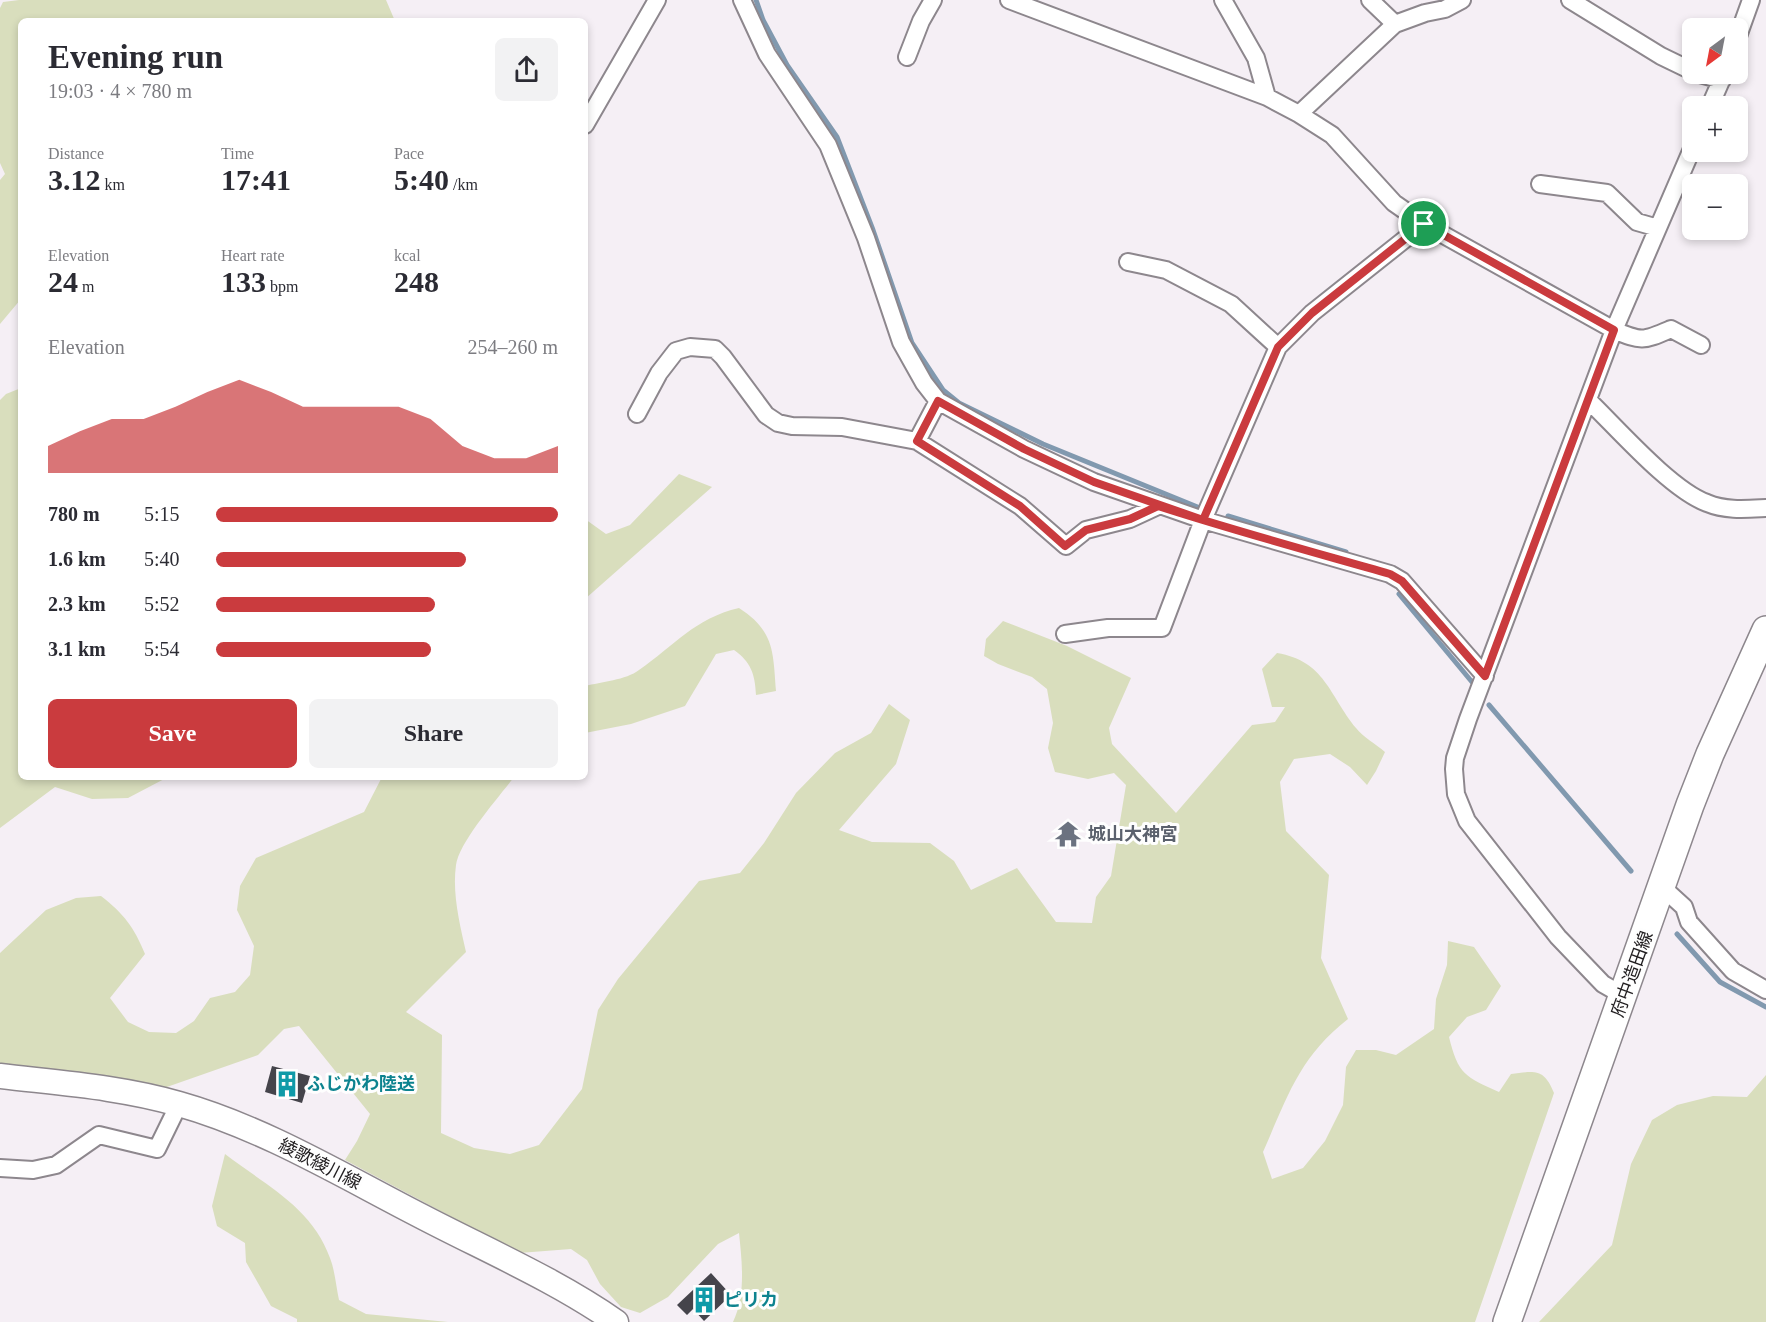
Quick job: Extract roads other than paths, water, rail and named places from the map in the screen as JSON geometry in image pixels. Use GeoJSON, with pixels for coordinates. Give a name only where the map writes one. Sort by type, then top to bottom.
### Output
{"type":"FeatureCollection","features":[{"type":"Feature","properties":{"kind":"main road","name":"府中造田線"},"geometry":{"type":"LineString","coordinates":[[1507,1322],[1710,754],[1763,642]]}},
{"type":"Feature","properties":{"kind":"main road","name":"綾歌綾川線"},"geometry":{"type":"LineString","coordinates":[[0,1076],[94,1086],[179,1104],[248,1129],[282,1144],[562,1289],[616,1322]]}},
{"type":"Feature","properties":{"kind":"street"},"geometry":{"type":"LineString","coordinates":[[588,120],[657,0]]}},
{"type":"Feature","properties":{"kind":"street"},"geometry":{"type":"LineString","coordinates":[[741,0],[768,54],[828,145],[866,238],[901,342],[924,383],[938,401],[1024,449],[1094,482],[1203,520],[1390,574],[1402,581],[1485,676]]}},
{"type":"Feature","properties":{"kind":"street"},"geometry":{"type":"LineString","coordinates":[[907,57],[921,21],[933,0]]}},
{"type":"Feature","properties":{"kind":"street"},"geometry":{"type":"LineString","coordinates":[[1009,0],[1267,97],[1332,135],[1394,202],[1424,224],[1614,330],[1634,338],[1647,340],[1671,329],[1701,345]]}},
{"type":"Feature","properties":{"kind":"street"},"geometry":{"type":"LineString","coordinates":[[1223,0],[1256,58],[1267,97]]}},
{"type":"Feature","properties":{"kind":"street"},"geometry":{"type":"LineString","coordinates":[[1370,0],[1395,24]]}},
{"type":"Feature","properties":{"kind":"street"},"geometry":{"type":"LineString","coordinates":[[1299,114],[1395,24],[1425,13],[1445,9],[1462,0]]}},
{"type":"Feature","properties":{"kind":"street"},"geometry":{"type":"LineString","coordinates":[[1570,0],[1661,56],[1682,66]]}},
{"type":"Feature","properties":{"kind":"street"},"geometry":{"type":"LineString","coordinates":[[1745,18],[1751,0]]}},
{"type":"Feature","properties":{"kind":"street"},"geometry":{"type":"LineString","coordinates":[[1624,996],[1603,984],[1558,937],[1477,835],[1459,807],[1454,781],[1455,758],[1614,330],[1686,162]]}},
{"type":"Feature","properties":{"kind":"street"},"geometry":{"type":"LineString","coordinates":[[1540,184],[1607,193],[1637,222],[1658,228]]}},
{"type":"Feature","properties":{"kind":"street"},"geometry":{"type":"LineString","coordinates":[[1065,634],[1108,628],[1162,628],[1203,520],[1278,347],[1312,313],[1424,224]]}},
{"type":"Feature","properties":{"kind":"street"},"geometry":{"type":"LineString","coordinates":[[1128,262],[1166,270],[1231,304],[1278,347]]}},
{"type":"Feature","properties":{"kind":"street"},"geometry":{"type":"LineString","coordinates":[[637,414],[659,373],[676,351],[690,347],[715,349],[766,415],[778,423],[792,426],[842,427],[917,441],[1020,506],[1065,546],[1086,530],[1130,519],[1158,506]]}},
{"type":"Feature","properties":{"kind":"street"},"geometry":{"type":"LineString","coordinates":[[917,441],[938,401]]}},
{"type":"Feature","properties":{"kind":"street"},"geometry":{"type":"LineString","coordinates":[[1589,401],[1654,465],[1706,503],[1734,510],[1766,508]]}},
{"type":"Feature","properties":{"kind":"street"},"geometry":{"type":"LineString","coordinates":[[1662,887],[1684,908],[1689,922],[1733,971],[1766,990]]}},
{"type":"Feature","properties":{"kind":"street"},"geometry":{"type":"LineString","coordinates":[[0,1168],[33,1170],[56,1165],[99,1135],[157,1149],[179,1104]]}},
{"type":"Feature","properties":{"kind":"waterway"},"geometry":{"type":"LineString","coordinates":[[756,0],[763,20],[787,65],[837,137],[873,230],[912,343],[943,390],[959,403],[1043,444],[1200,508]]}},
{"type":"Feature","properties":{"kind":"waterway"},"geometry":{"type":"LineString","coordinates":[[1228,516],[1346,552]]}},
{"type":"Feature","properties":{"kind":"waterway"},"geometry":{"type":"LineString","coordinates":[[1399,594],[1472,682]]}},
{"type":"Feature","properties":{"kind":"waterway"},"geometry":{"type":"LineString","coordinates":[[1489,705],[1631,871]]}},
{"type":"Feature","properties":{"kind":"waterway"},"geometry":{"type":"LineString","coordinates":[[1677,934],[1720,982],[1766,1007]]}},
{"type":"Feature","properties":{"kind":"place","name":"城山大神宮"},"geometry":{"type":"Point","coordinates":[1068,834]}},
{"type":"Feature","properties":{"kind":"place","name":"ふじかわ陸送"},"geometry":{"type":"Point","coordinates":[287,1084]}},
{"type":"Feature","properties":{"kind":"place","name":"ピリカ"},"geometry":{"type":"Point","coordinates":[704,1300]}}]}
